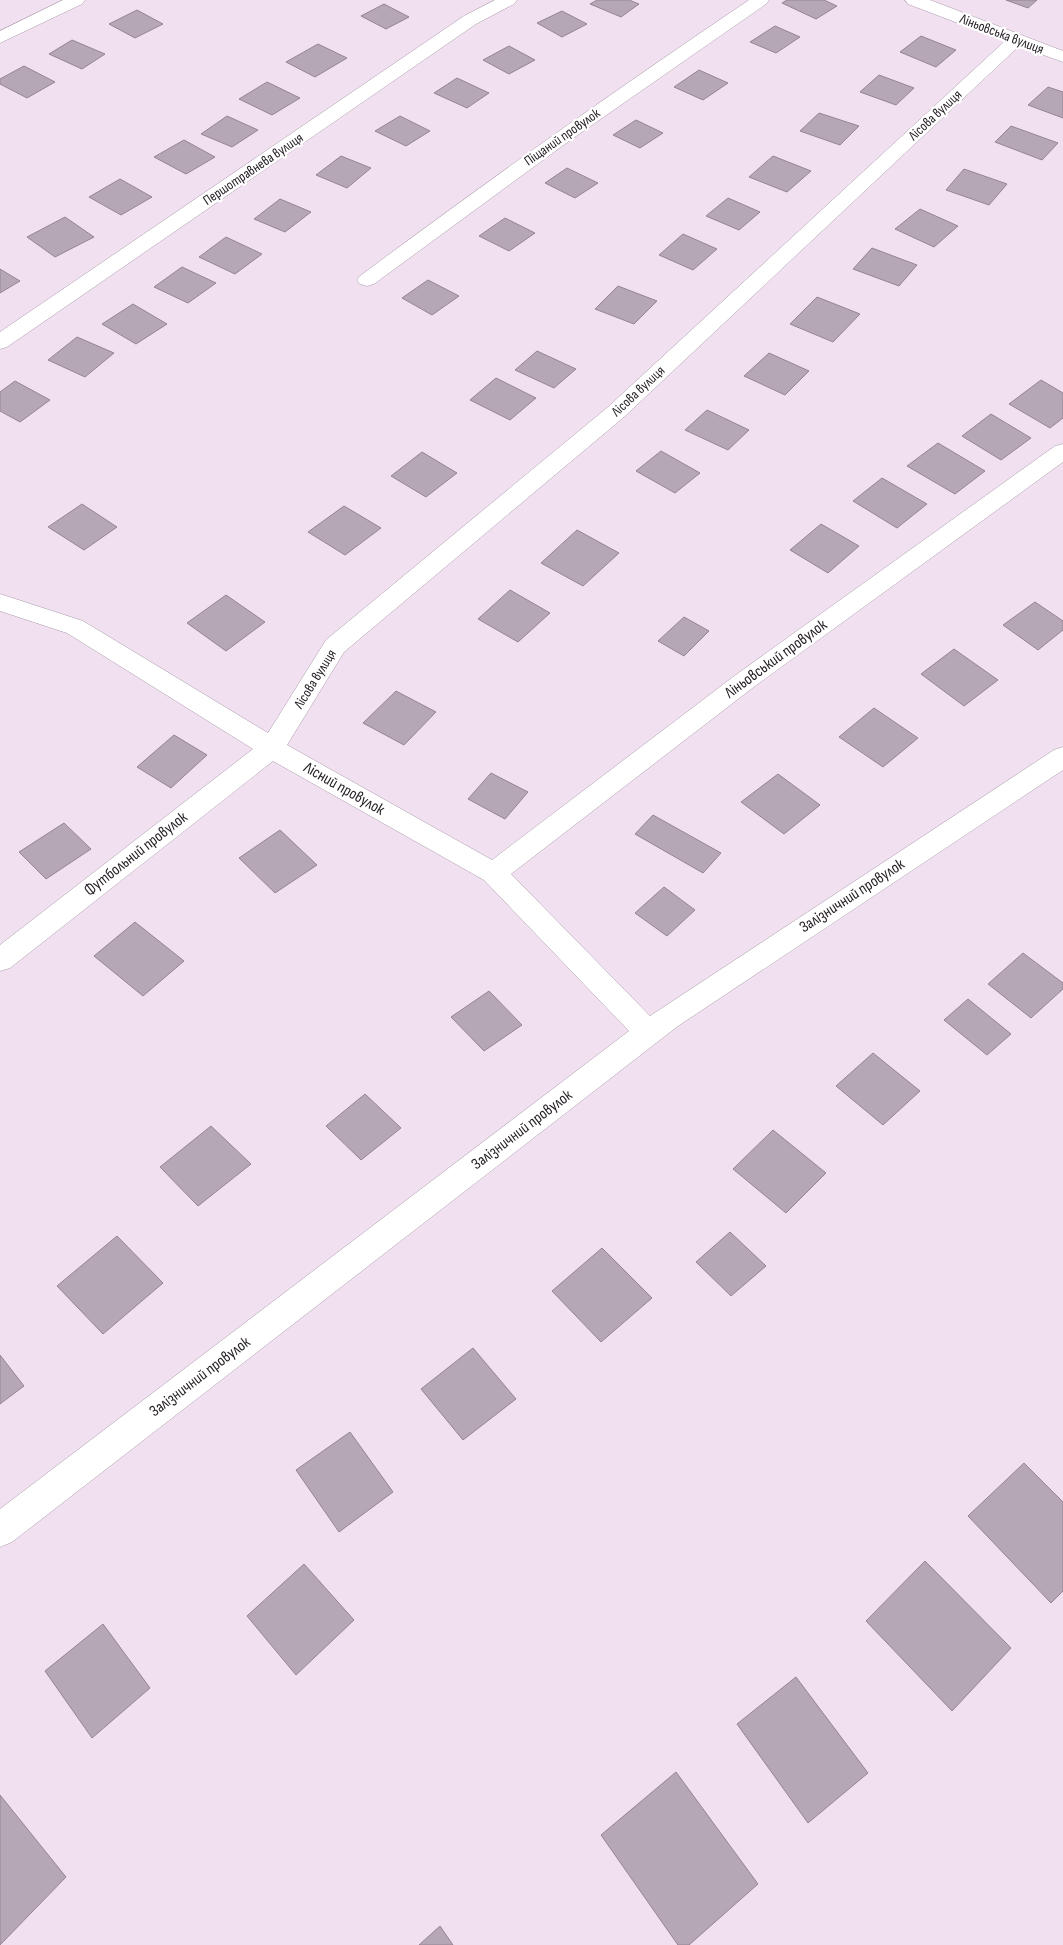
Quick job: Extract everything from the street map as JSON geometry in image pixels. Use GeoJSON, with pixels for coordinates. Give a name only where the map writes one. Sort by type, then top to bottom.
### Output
{"type":"FeatureCollection","features":[{"type":"Feature","properties":{"kind":"street"},"geometry":{"type":"LineString","coordinates":[[0,38],[76,0]]}},
{"type":"Feature","properties":{"kind":"street","name":"Першотравнева вулиця"},"geometry":{"type":"LineString","coordinates":[[0,342],[470,20],[508,0]]}},
{"type":"Feature","properties":{"kind":"street","name":"Піщаний провулок"},"geometry":{"type":"LineString","coordinates":[[368,280],[462,208],[579,124],[760,0]]}},
{"type":"Feature","properties":{"kind":"street","name":"Ліньовська вулиця"},"geometry":{"type":"LineString","coordinates":[[914,0],[1063,57]]}},
{"type":"Feature","properties":{"kind":"street","name":"Лісова вулиця"},"geometry":{"type":"LineString","coordinates":[[272,748],[335,646],[616,412],[1017,39]]}},
{"type":"Feature","properties":{"kind":"street","name":"Ліньовський провулок"},"geometry":{"type":"LineString","coordinates":[[493,874],[746,680],[1063,450]]}},
{"type":"Feature","properties":{"kind":"street","name":"Лісний провулок"},"geometry":{"type":"LineString","coordinates":[[0,602],[75,627],[272,748],[493,874],[649,1033]]}},
{"type":"Feature","properties":{"kind":"street","name":"Футбольний провулок"},"geometry":{"type":"LineString","coordinates":[[0,960],[272,748]]}},
{"type":"Feature","properties":{"kind":"street","name":"Залізничний провулок"},"geometry":{"type":"LineString","coordinates":[[0,1530],[649,1033],[1063,757]]}},
{"type":"Feature","properties":{"kind":"building"},"geometry":{"type":"Polygon","coordinates":[[[597,0],[629,0],[639,4],[621,17],[590,4],[597,0]]]}},
{"type":"Feature","properties":{"kind":"building"},"geometry":{"type":"Polygon","coordinates":[[[787,0],[824,0],[837,6],[816,19],[782,3],[787,0]]]}},
{"type":"Feature","properties":{"kind":"building"},"geometry":{"type":"Polygon","coordinates":[[[1006,0],[1037,0],[1028,8],[1006,0]]]}},
{"type":"Feature","properties":{"kind":"building"},"geometry":{"type":"Polygon","coordinates":[[[384,4],[409,17],[386,29],[361,16],[384,4]]]}},
{"type":"Feature","properties":{"kind":"building"},"geometry":{"type":"Polygon","coordinates":[[[137,10],[163,24],[135,38],[109,24],[137,10]]]}},
{"type":"Feature","properties":{"kind":"building"},"geometry":{"type":"Polygon","coordinates":[[[562,11],[587,24],[562,37],[537,23],[562,11]]]}},
{"type":"Feature","properties":{"kind":"building"},"geometry":{"type":"Polygon","coordinates":[[[775,26],[800,37],[776,53],[750,42],[775,26]]]}},
{"type":"Feature","properties":{"kind":"building"},"geometry":{"type":"Polygon","coordinates":[[[921,36],[956,50],[936,67],[900,52],[921,36]]]}},
{"type":"Feature","properties":{"kind":"building"},"geometry":{"type":"Polygon","coordinates":[[[72,40],[105,54],[82,69],[49,54],[72,40]]]}},
{"type":"Feature","properties":{"kind":"building"},"geometry":{"type":"Polygon","coordinates":[[[318,44],[347,58],[315,77],[286,62],[318,44]]]}},
{"type":"Feature","properties":{"kind":"building"},"geometry":{"type":"Polygon","coordinates":[[[509,46],[535,60],[509,74],[483,60],[509,46]]]}},
{"type":"Feature","properties":{"kind":"building"},"geometry":{"type":"Polygon","coordinates":[[[24,66],[55,82],[27,98],[0,84],[0,79],[24,66]]]}},
{"type":"Feature","properties":{"kind":"building"},"geometry":{"type":"Polygon","coordinates":[[[699,70],[728,83],[703,100],[674,87],[699,70]]]}},
{"type":"Feature","properties":{"kind":"building"},"geometry":{"type":"Polygon","coordinates":[[[879,75],[914,88],[896,105],[860,92],[879,75]]]}},
{"type":"Feature","properties":{"kind":"building"},"geometry":{"type":"Polygon","coordinates":[[[457,78],[489,93],[467,108],[434,93],[457,78]]]}},
{"type":"Feature","properties":{"kind":"building"},"geometry":{"type":"Polygon","coordinates":[[[267,82],[300,98],[272,115],[239,99],[267,82]]]}},
{"type":"Feature","properties":{"kind":"building"},"geometry":{"type":"Polygon","coordinates":[[[1048,87],[1063,92],[1063,118],[1028,105],[1048,87]]]}},
{"type":"Feature","properties":{"kind":"building"},"geometry":{"type":"Polygon","coordinates":[[[819,113],[859,126],[840,145],[800,131],[819,113]]]}},
{"type":"Feature","properties":{"kind":"building"},"geometry":{"type":"Polygon","coordinates":[[[227,116],[258,130],[232,147],[201,134],[227,116]]]}},
{"type":"Feature","properties":{"kind":"building"},"geometry":{"type":"Polygon","coordinates":[[[400,116],[430,131],[406,146],[375,131],[400,116]]]}},
{"type":"Feature","properties":{"kind":"building"},"geometry":{"type":"Polygon","coordinates":[[[636,120],[663,133],[640,148],[613,135],[636,120]]]}},
{"type":"Feature","properties":{"kind":"building"},"geometry":{"type":"Polygon","coordinates":[[[1011,126],[1058,143],[1042,160],[995,142],[1011,126]]]}},
{"type":"Feature","properties":{"kind":"building"},"geometry":{"type":"Polygon","coordinates":[[[184,140],[215,157],[186,174],[154,157],[184,140]]]}},
{"type":"Feature","properties":{"kind":"building"},"geometry":{"type":"Polygon","coordinates":[[[341,156],[371,168],[347,188],[316,175],[341,156]]]}},
{"type":"Feature","properties":{"kind":"building"},"geometry":{"type":"Polygon","coordinates":[[[773,156],[811,171],[787,192],[749,177],[773,156]]]}},
{"type":"Feature","properties":{"kind":"building"},"geometry":{"type":"Polygon","coordinates":[[[567,168],[598,183],[575,198],[545,183],[567,168]]]}},
{"type":"Feature","properties":{"kind":"building"},"geometry":{"type":"Polygon","coordinates":[[[964,169],[1007,184],[989,205],[946,190],[964,169]]]}},
{"type":"Feature","properties":{"kind":"building"},"geometry":{"type":"Polygon","coordinates":[[[120,179],[152,197],[121,215],[89,197],[120,179]]]}},
{"type":"Feature","properties":{"kind":"building"},"geometry":{"type":"Polygon","coordinates":[[[728,198],[760,212],[739,230],[706,216],[728,198]]]}},
{"type":"Feature","properties":{"kind":"building"},"geometry":{"type":"Polygon","coordinates":[[[280,199],[311,212],[285,232],[254,219],[280,199]]]}},
{"type":"Feature","properties":{"kind":"building"},"geometry":{"type":"Polygon","coordinates":[[[920,209],[958,226],[934,247],[895,229],[920,209]]]}},
{"type":"Feature","properties":{"kind":"building"},"geometry":{"type":"Polygon","coordinates":[[[65,217],[94,237],[55,257],[27,237],[65,217]]]}},
{"type":"Feature","properties":{"kind":"building"},"geometry":{"type":"Polygon","coordinates":[[[505,218],[535,233],[509,251],[479,236],[505,218]]]}},
{"type":"Feature","properties":{"kind":"building"},"geometry":{"type":"Polygon","coordinates":[[[683,234],[717,249],[693,270],[659,255],[683,234]]]}},
{"type":"Feature","properties":{"kind":"building"},"geometry":{"type":"Polygon","coordinates":[[[226,237],[262,254],[235,274],[199,257],[226,237]]]}},
{"type":"Feature","properties":{"kind":"building"},"geometry":{"type":"Polygon","coordinates":[[[872,248],[917,265],[899,286],[853,269],[872,248]]]}},
{"type":"Feature","properties":{"kind":"building"},"geometry":{"type":"Polygon","coordinates":[[[182,267],[216,283],[188,303],[154,287],[182,267]]]}},
{"type":"Feature","properties":{"kind":"building"},"geometry":{"type":"Polygon","coordinates":[[[0,269],[20,281],[0,293],[0,269]]]}},
{"type":"Feature","properties":{"kind":"building"},"geometry":{"type":"Polygon","coordinates":[[[428,280],[459,296],[432,315],[402,298],[428,280]]]}},
{"type":"Feature","properties":{"kind":"building"},"geometry":{"type":"Polygon","coordinates":[[[618,286],[657,301],[634,324],[595,309],[618,286]]]}},
{"type":"Feature","properties":{"kind":"building"},"geometry":{"type":"Polygon","coordinates":[[[817,297],[860,314],[833,342],[790,324],[817,297]]]}},
{"type":"Feature","properties":{"kind":"building"},"geometry":{"type":"Polygon","coordinates":[[[133,304],[167,324],[136,344],[102,324],[133,304]]]}},
{"type":"Feature","properties":{"kind":"building"},"geometry":{"type":"Polygon","coordinates":[[[77,337],[114,353],[85,377],[48,360],[77,337]]]}},
{"type":"Feature","properties":{"kind":"building"},"geometry":{"type":"Polygon","coordinates":[[[537,351],[576,369],[554,388],[515,370],[537,351]]]}},
{"type":"Feature","properties":{"kind":"building"},"geometry":{"type":"Polygon","coordinates":[[[769,353],[809,371],[785,395],[744,376],[769,353]]]}},
{"type":"Feature","properties":{"kind":"building"},"geometry":{"type":"Polygon","coordinates":[[[496,378],[536,398],[510,420],[470,400],[496,378]]]}},
{"type":"Feature","properties":{"kind":"building"},"geometry":{"type":"Polygon","coordinates":[[[1041,380],[1063,393],[1063,418],[1050,428],[1009,404],[1041,380]]]}},
{"type":"Feature","properties":{"kind":"building"},"geometry":{"type":"Polygon","coordinates":[[[15,381],[50,400],[20,422],[0,411],[0,392],[15,381]]]}},
{"type":"Feature","properties":{"kind":"building"},"geometry":{"type":"Polygon","coordinates":[[[707,410],[749,430],[728,450],[685,430],[707,410]]]}},
{"type":"Feature","properties":{"kind":"building"},"geometry":{"type":"Polygon","coordinates":[[[991,414],[1031,438],[1001,460],[962,436],[991,414]]]}},
{"type":"Feature","properties":{"kind":"building"},"geometry":{"type":"Polygon","coordinates":[[[938,443],[985,471],[955,494],[907,466],[938,443]]]}},
{"type":"Feature","properties":{"kind":"building"},"geometry":{"type":"Polygon","coordinates":[[[661,451],[700,473],[675,493],[636,471],[661,451]]]}},
{"type":"Feature","properties":{"kind":"building"},"geometry":{"type":"Polygon","coordinates":[[[422,452],[457,473],[426,497],[391,476],[422,452]]]}},
{"type":"Feature","properties":{"kind":"building"},"geometry":{"type":"Polygon","coordinates":[[[882,478],[927,504],[897,528],[853,501],[882,478]]]}},
{"type":"Feature","properties":{"kind":"building"},"geometry":{"type":"Polygon","coordinates":[[[82,504],[117,527],[84,550],[48,527],[82,504]]]}},
{"type":"Feature","properties":{"kind":"building"},"geometry":{"type":"Polygon","coordinates":[[[344,506],[381,528],[345,555],[308,532],[344,506]]]}},
{"type":"Feature","properties":{"kind":"building"},"geometry":{"type":"Polygon","coordinates":[[[821,524],[859,546],[828,573],[790,550],[821,524]]]}},
{"type":"Feature","properties":{"kind":"building"},"geometry":{"type":"Polygon","coordinates":[[[577,530],[619,553],[583,586],[541,563],[577,530]]]}},
{"type":"Feature","properties":{"kind":"building"},"geometry":{"type":"Polygon","coordinates":[[[510,590],[550,613],[518,642],[478,619],[510,590]]]}},
{"type":"Feature","properties":{"kind":"building"},"geometry":{"type":"Polygon","coordinates":[[[226,595],[265,622],[226,651],[187,623],[226,595]]]}},
{"type":"Feature","properties":{"kind":"building"},"geometry":{"type":"Polygon","coordinates":[[[1035,602],[1063,621],[1063,630],[1038,650],[1003,625],[1035,602]]]}},
{"type":"Feature","properties":{"kind":"building"},"geometry":{"type":"Polygon","coordinates":[[[684,617],[709,631],[684,656],[658,641],[684,617]]]}},
{"type":"Feature","properties":{"kind":"building"},"geometry":{"type":"Polygon","coordinates":[[[954,649],[998,680],[964,706],[921,674],[954,649]]]}},
{"type":"Feature","properties":{"kind":"building"},"geometry":{"type":"Polygon","coordinates":[[[396,691],[436,712],[404,745],[363,723],[396,691]]]}},
{"type":"Feature","properties":{"kind":"building"},"geometry":{"type":"Polygon","coordinates":[[[874,708],[918,738],[883,767],[839,737],[874,708]]]}},
{"type":"Feature","properties":{"kind":"building"},"geometry":{"type":"Polygon","coordinates":[[[174,735],[207,755],[171,788],[137,767],[174,735]]]}},
{"type":"Feature","properties":{"kind":"building"},"geometry":{"type":"Polygon","coordinates":[[[491,773],[528,792],[505,819],[468,799],[491,773]]]}},
{"type":"Feature","properties":{"kind":"building"},"geometry":{"type":"Polygon","coordinates":[[[778,774],[820,805],[784,834],[741,802],[778,774]]]}},
{"type":"Feature","properties":{"kind":"building"},"geometry":{"type":"Polygon","coordinates":[[[653,815],[721,853],[703,873],[635,834],[653,815]]]}},
{"type":"Feature","properties":{"kind":"building"},"geometry":{"type":"Polygon","coordinates":[[[64,823],[91,849],[46,879],[19,852],[64,823]]]}},
{"type":"Feature","properties":{"kind":"building"},"geometry":{"type":"Polygon","coordinates":[[[280,830],[317,865],[275,893],[239,858],[280,830]]]}},
{"type":"Feature","properties":{"kind":"building"},"geometry":{"type":"Polygon","coordinates":[[[664,887],[695,910],[667,936],[635,913],[664,887]]]}},
{"type":"Feature","properties":{"kind":"building"},"geometry":{"type":"Polygon","coordinates":[[[135,922],[184,961],[143,996],[94,956],[135,922]]]}},
{"type":"Feature","properties":{"kind":"building"},"geometry":{"type":"Polygon","coordinates":[[[1023,953],[1063,983],[1063,989],[1031,1018],[988,984],[1023,953]]]}},
{"type":"Feature","properties":{"kind":"building"},"geometry":{"type":"Polygon","coordinates":[[[489,991],[522,1025],[484,1051],[451,1017],[489,991]]]}},
{"type":"Feature","properties":{"kind":"building"},"geometry":{"type":"Polygon","coordinates":[[[968,999],[1011,1034],[987,1055],[944,1020],[968,999]]]}},
{"type":"Feature","properties":{"kind":"building"},"geometry":{"type":"Polygon","coordinates":[[[873,1053],[920,1091],[883,1125],[836,1086],[873,1053]]]}},
{"type":"Feature","properties":{"kind":"building"},"geometry":{"type":"Polygon","coordinates":[[[365,1094],[401,1128],[361,1160],[326,1126],[365,1094]]]}},
{"type":"Feature","properties":{"kind":"building"},"geometry":{"type":"Polygon","coordinates":[[[211,1126],[251,1164],[198,1206],[160,1167],[211,1126]]]}},
{"type":"Feature","properties":{"kind":"building"},"geometry":{"type":"Polygon","coordinates":[[[773,1130],[826,1173],[786,1213],[733,1169],[773,1130]]]}},
{"type":"Feature","properties":{"kind":"building"},"geometry":{"type":"Polygon","coordinates":[[[730,1232],[766,1266],[731,1296],[696,1262],[730,1232]]]}},
{"type":"Feature","properties":{"kind":"building"},"geometry":{"type":"Polygon","coordinates":[[[117,1236],[163,1283],[103,1334],[57,1286],[117,1236]]]}},
{"type":"Feature","properties":{"kind":"building"},"geometry":{"type":"Polygon","coordinates":[[[602,1248],[652,1298],[601,1342],[552,1291],[602,1248]]]}},
{"type":"Feature","properties":{"kind":"building"},"geometry":{"type":"Polygon","coordinates":[[[473,1348],[516,1399],[463,1440],[421,1389],[473,1348]]]}},
{"type":"Feature","properties":{"kind":"building"},"geometry":{"type":"Polygon","coordinates":[[[0,1355],[24,1386],[0,1404],[0,1355]]]}},
{"type":"Feature","properties":{"kind":"building"},"geometry":{"type":"Polygon","coordinates":[[[350,1432],[393,1492],[339,1532],[296,1470],[350,1432]]]}},
{"type":"Feature","properties":{"kind":"building"},"geometry":{"type":"Polygon","coordinates":[[[1024,1463],[1063,1502],[1063,1591],[1051,1603],[968,1516],[1024,1463]]]}},
{"type":"Feature","properties":{"kind":"building"},"geometry":{"type":"Polygon","coordinates":[[[925,1561],[1011,1648],[952,1711],[866,1621],[925,1561]]]}},
{"type":"Feature","properties":{"kind":"building"},"geometry":{"type":"Polygon","coordinates":[[[304,1564],[354,1620],[296,1675],[247,1616],[304,1564]]]}},
{"type":"Feature","properties":{"kind":"building"},"geometry":{"type":"Polygon","coordinates":[[[103,1624],[150,1688],[92,1738],[45,1671],[103,1624]]]}},
{"type":"Feature","properties":{"kind":"building"},"geometry":{"type":"Polygon","coordinates":[[[796,1677],[868,1773],[808,1823],[737,1724],[796,1677]]]}},
{"type":"Feature","properties":{"kind":"building"},"geometry":{"type":"Polygon","coordinates":[[[676,1772],[758,1884],[689,1945],[678,1945],[601,1835],[676,1772]]]}},
{"type":"Feature","properties":{"kind":"building"},"geometry":{"type":"Polygon","coordinates":[[[0,1795],[66,1877],[0,1945],[0,1795]]]}},
{"type":"Feature","properties":{"kind":"building"},"geometry":{"type":"Polygon","coordinates":[[[440,1926],[453,1945],[419,1945],[440,1926]]]}}]}
